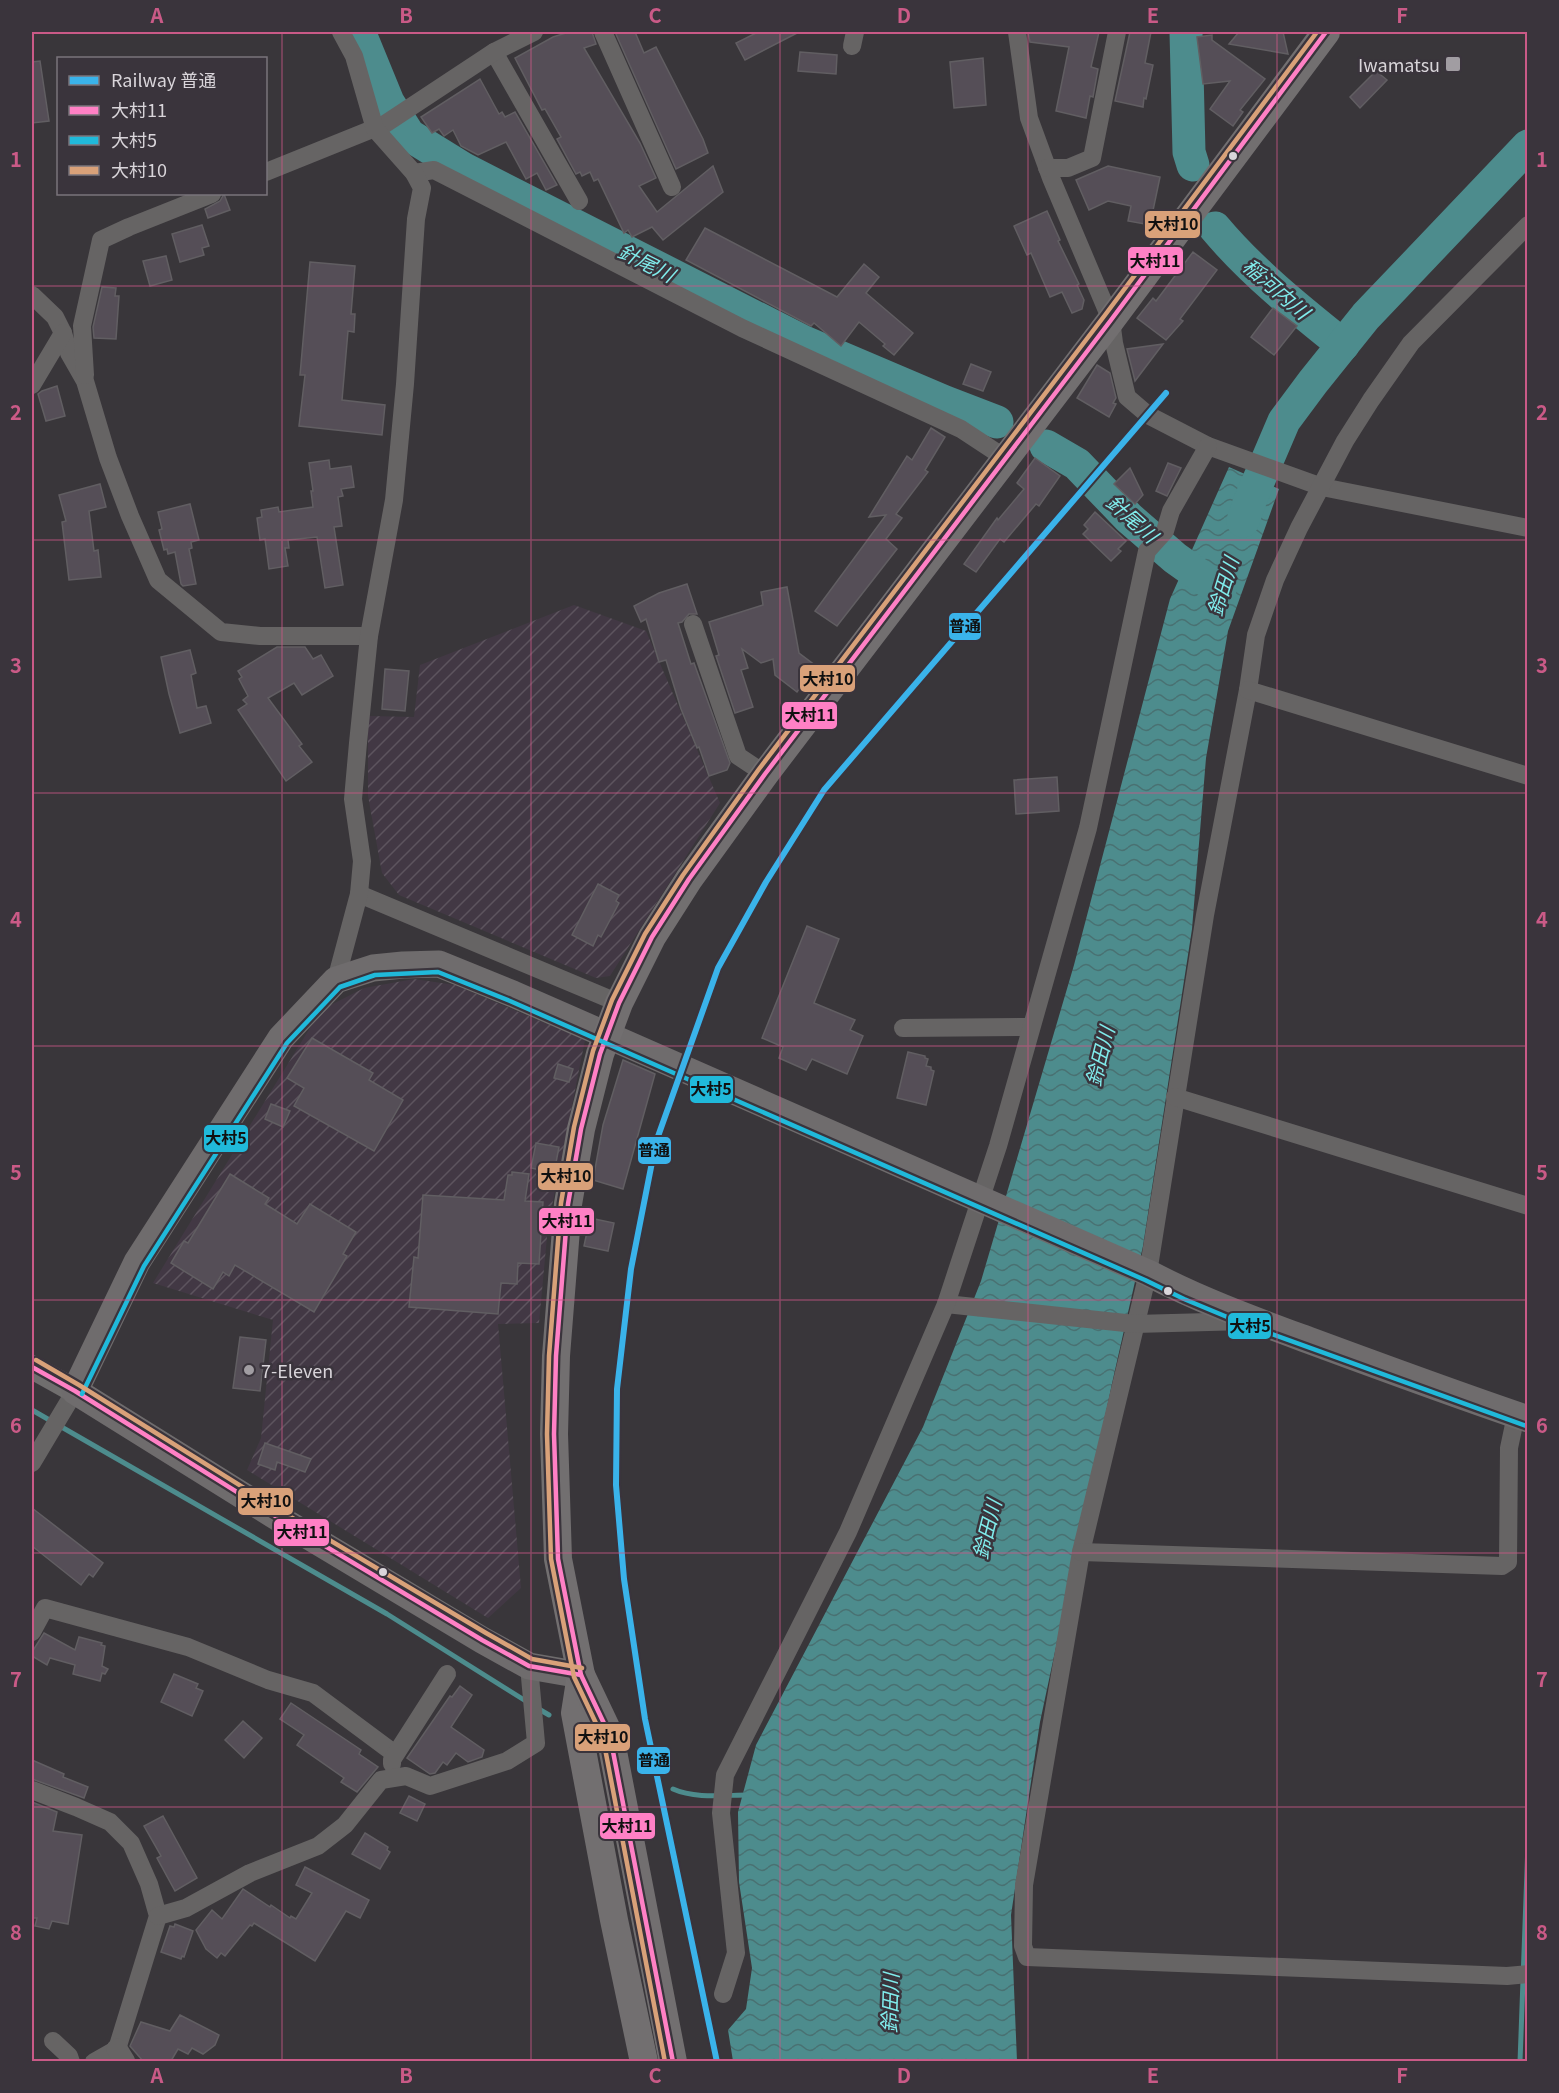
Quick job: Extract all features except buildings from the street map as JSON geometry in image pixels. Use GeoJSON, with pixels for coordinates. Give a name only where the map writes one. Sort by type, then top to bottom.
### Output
{"type":"FeatureCollection","features":[{"type":"Feature","properties":{"kind":"highway"},"geometry":{"type":"LineString","coordinates":[[673,2061],[610,1736],[581,1675],[558,1559],[554,1434],[556,1356],[568,1204],[581,1129],[600,1054],[620,1003],[652,937],[688,879],[1326,32]]}},
{"type":"Feature","properties":{"kind":"highway"},"geometry":{"type":"LineString","coordinates":[[581,1675],[575,1713],[614,1920],[644,2061]]}},
{"type":"Feature","properties":{"kind":"main road"},"geometry":{"type":"LineString","coordinates":[[68,1402],[137,1262],[280,1038],[336,980],[374,968],[403,964],[439,964],[513,994],[1173,1287],[1460,1397],[1522,1417]]}},
{"type":"Feature","properties":{"kind":"main road"},"geometry":{"type":"LineString","coordinates":[[32,1367],[68,1402],[285,1522],[530,1678],[581,1675]]}},
{"type":"Feature","properties":{"kind":"street"},"geometry":{"type":"LineString","coordinates":[[336,980],[359,894],[363,861],[353,799],[369,636],[394,500],[415,255],[416,219],[422,188],[380,126],[354,56],[341,32]]}},
{"type":"Feature","properties":{"kind":"street"},"geometry":{"type":"LineString","coordinates":[[267,172],[380,126],[494,52],[534,32]]}},
{"type":"Feature","properties":{"kind":"street"},"geometry":{"type":"LineString","coordinates":[[603,32],[672,187]]}},
{"type":"Feature","properties":{"kind":"street"},"geometry":{"type":"LineString","coordinates":[[1017,32],[1029,118],[1047,168],[1111,320],[1127,397],[1148,415],[1211,447],[1319,486],[1527,528]]}},
{"type":"Feature","properties":{"kind":"street"},"geometry":{"type":"LineString","coordinates":[[1047,168],[1068,168],[1092,158],[1117,32]]}},
{"type":"Feature","properties":{"kind":"street"},"geometry":{"type":"LineString","coordinates":[[494,52],[579,201]]}},
{"type":"Feature","properties":{"kind":"street"},"geometry":{"type":"LineString","coordinates":[[414,173],[434,170],[742,328],[961,429],[1005,458]]}},
{"type":"Feature","properties":{"kind":"street"},"geometry":{"type":"LineString","coordinates":[[85,383],[82,326],[101,240],[209,195]]}},
{"type":"Feature","properties":{"kind":"street"},"geometry":{"type":"LineString","coordinates":[[1527,225],[1411,343],[1371,400],[1319,486],[1275,580],[1256,636],[1248,690],[1205,915],[1148,1274],[1129,1324],[1081,1552],[1024,1885],[1023,1946],[1028,1956],[1507,1976],[1527,1974]]}},
{"type":"Feature","properties":{"kind":"street"},"geometry":{"type":"LineString","coordinates":[[32,295],[55,317],[63,333],[69,353],[85,383],[119,487],[158,580],[221,632],[260,636],[369,636]]}},
{"type":"Feature","properties":{"kind":"street"},"geometry":{"type":"LineString","coordinates":[[32,385],[63,333]]}},
{"type":"Feature","properties":{"kind":"street"},"geometry":{"type":"LineString","coordinates":[[723,1994],[736,1953],[721,1813],[725,1775],[848,1532],[955,1304],[1088,828],[1147,551],[1165,531],[1171,511],[1211,447]]}},
{"type":"Feature","properties":{"kind":"street"},"geometry":{"type":"LineString","coordinates":[[693,624],[709,698],[738,756],[765,774]]}},
{"type":"Feature","properties":{"kind":"street"},"geometry":{"type":"LineString","coordinates":[[1248,690],[1527,776]]}},
{"type":"Feature","properties":{"kind":"street"},"geometry":{"type":"LineString","coordinates":[[359,894],[620,1003]]}},
{"type":"Feature","properties":{"kind":"street"},"geometry":{"type":"LineString","coordinates":[[903,1028],[1031,1027]]}},
{"type":"Feature","properties":{"kind":"street"},"geometry":{"type":"LineString","coordinates":[[1175,1097],[1527,1206]]}},
{"type":"Feature","properties":{"kind":"street"},"geometry":{"type":"LineString","coordinates":[[955,1304],[1129,1324],[1257,1320]]}},
{"type":"Feature","properties":{"kind":"street"},"geometry":{"type":"LineString","coordinates":[[32,1463],[68,1402]]}},
{"type":"Feature","properties":{"kind":"street"},"geometry":{"type":"LineString","coordinates":[[1081,1552],[1502,1566],[1508,1562],[1509,1448],[1522,1417]]}},
{"type":"Feature","properties":{"kind":"street"},"geometry":{"type":"LineString","coordinates":[[32,1632],[45,1608],[188,1647],[268,1680],[314,1693],[395,1754]]}},
{"type":"Feature","properties":{"kind":"street"},"geometry":{"type":"LineString","coordinates":[[394,1778],[392,1760],[395,1754],[447,1674]]}},
{"type":"Feature","properties":{"kind":"street"},"geometry":{"type":"LineString","coordinates":[[158,1916],[186,1908],[250,1873],[318,1846],[345,1825],[381,1780],[406,1776],[430,1786],[507,1761],[536,1743],[530,1678]]}},
{"type":"Feature","properties":{"kind":"street"},"geometry":{"type":"LineString","coordinates":[[32,1790],[110,1822],[131,1843],[149,1884],[158,1916],[121,2055],[94,2061]]}},
{"type":"Feature","properties":{"kind":"street"},"geometry":{"type":"LineString","coordinates":[[52,2041],[69,2056],[71,2061]]}},
{"type":"Feature","properties":{"kind":"shaded area"},"geometry":{"type":"Polygon","coordinates":[[[574,605],[646,631],[720,803],[610,976],[596,978],[399,895],[382,873],[368,796],[368,716],[414,717],[420,665],[574,605]]]}},
{"type":"Feature","properties":{"kind":"shaded area"},"geometry":{"type":"Polygon","coordinates":[[[414,979],[455,985],[585,1040],[548,1226],[539,1323],[498,1324],[521,1588],[488,1618],[247,1470],[261,1438],[273,1320],[153,1283],[321,1010],[364,988],[414,979]]]}},
{"type":"Feature","properties":{"kind":"water"},"geometry":{"type":"Polygon","coordinates":[[[1229,467],[1279,489],[1228,631],[1206,758],[1192,929],[1143,1246],[1040,1722],[1011,1915],[1017,2061],[733,2061],[728,2030],[746,2009],[752,1968],[739,1882],[738,1812],[756,1745],[923,1427],[981,1281],[1074,965],[1170,599],[1229,467]]]}},
{"type":"Feature","properties":{"kind":"waterway","name":"針尾川"},"geometry":{"type":"LineString","coordinates":[[358,32],[388,102],[409,135],[464,169],[804,342],[997,422]]}},
{"type":"Feature","properties":{"kind":"waterway","name":"稲河内川"},"geometry":{"type":"LineString","coordinates":[[1186,32],[1189,152],[1193,165]]}},
{"type":"Feature","properties":{"kind":"waterway","name":"鈴田川"},"geometry":{"type":"LineString","coordinates":[[1243,521],[1284,421],[1313,382],[1366,316],[1528,146]]}},
{"type":"Feature","properties":{"kind":"waterway","name":"稲河内川"},"geometry":{"type":"LineString","coordinates":[[1215,228],[1260,275],[1343,345]]}},
{"type":"Feature","properties":{"kind":"waterway","name":"針尾川"},"geometry":{"type":"LineString","coordinates":[[1046,446],[1077,464],[1129,518],[1175,558],[1220,590]]}},
{"type":"Feature","properties":{"kind":"waterway"},"geometry":{"type":"LineString","coordinates":[[32,1410],[387,1614],[529,1703]]}},
{"type":"Feature","properties":{"kind":"waterway"},"geometry":{"type":"LineString","coordinates":[[537,1708],[549,1715]]}},
{"type":"Feature","properties":{"kind":"waterway"},"geometry":{"type":"LineString","coordinates":[[673,1789],[700,1795],[748,1795]]}},
{"type":"Feature","properties":{"kind":"waterway"},"geometry":{"type":"LineString","coordinates":[[1520,2062],[1528,1843]]}},
{"type":"Feature","properties":{"kind":"rail line","name":"普通"},"geometry":{"type":"LineString","coordinates":[[717,2062],[645,1719],[624,1579],[616,1485],[617,1389],[631,1269],[656,1142],[718,968],[766,882],[824,790],[1166,393]]}},
{"type":"Feature","properties":{"kind":"transit line","name":"大村10"},"geometry":{"type":"LineString","coordinates":[[665,2062],[603,1738],[574,1677],[551,1559],[547,1434],[549,1356],[561,1203],[574,1127],[593,1051],[612,1000],[645,934],[683,875],[759,769],[1105,315],[1317,32]]}},
{"type":"Feature","properties":{"kind":"transit line","name":"大村11"},"geometry":{"type":"LineString","coordinates":[[673,2062],[610,1736],[581,1675],[558,1559],[554,1434],[556,1356],[568,1204],[581,1129],[600,1054],[619,1003],[652,937],[689,879],[765,774],[1111,320],[1326,32]]}},
{"type":"Feature","properties":{"kind":"transit line","name":"大村5"},"geometry":{"type":"LineString","coordinates":[[82,1394],[144,1266],[287,1043],[340,987],[375,975],[438,972],[510,1001],[1184,1299],[1244,1324],[1526,1426]]}},
{"type":"Feature","properties":{"kind":"transit line","name":"大村10"},"geometry":{"type":"LineString","coordinates":[[36,1360],[289,1516],[532,1659],[582,1668]]}},
{"type":"Feature","properties":{"kind":"transit line","name":"大村11"},"geometry":{"type":"LineString","coordinates":[[32,1367],[482,1640],[529,1666],[581,1675]]}},
{"type":"Feature","properties":{"kind":"place","name":"Iwamatsu"},"geometry":{"type":"Point","coordinates":[1453,64]}},
{"type":"Feature","properties":{"kind":"place","name":"7-Eleven"},"geometry":{"type":"Point","coordinates":[249,1370]}}]}
